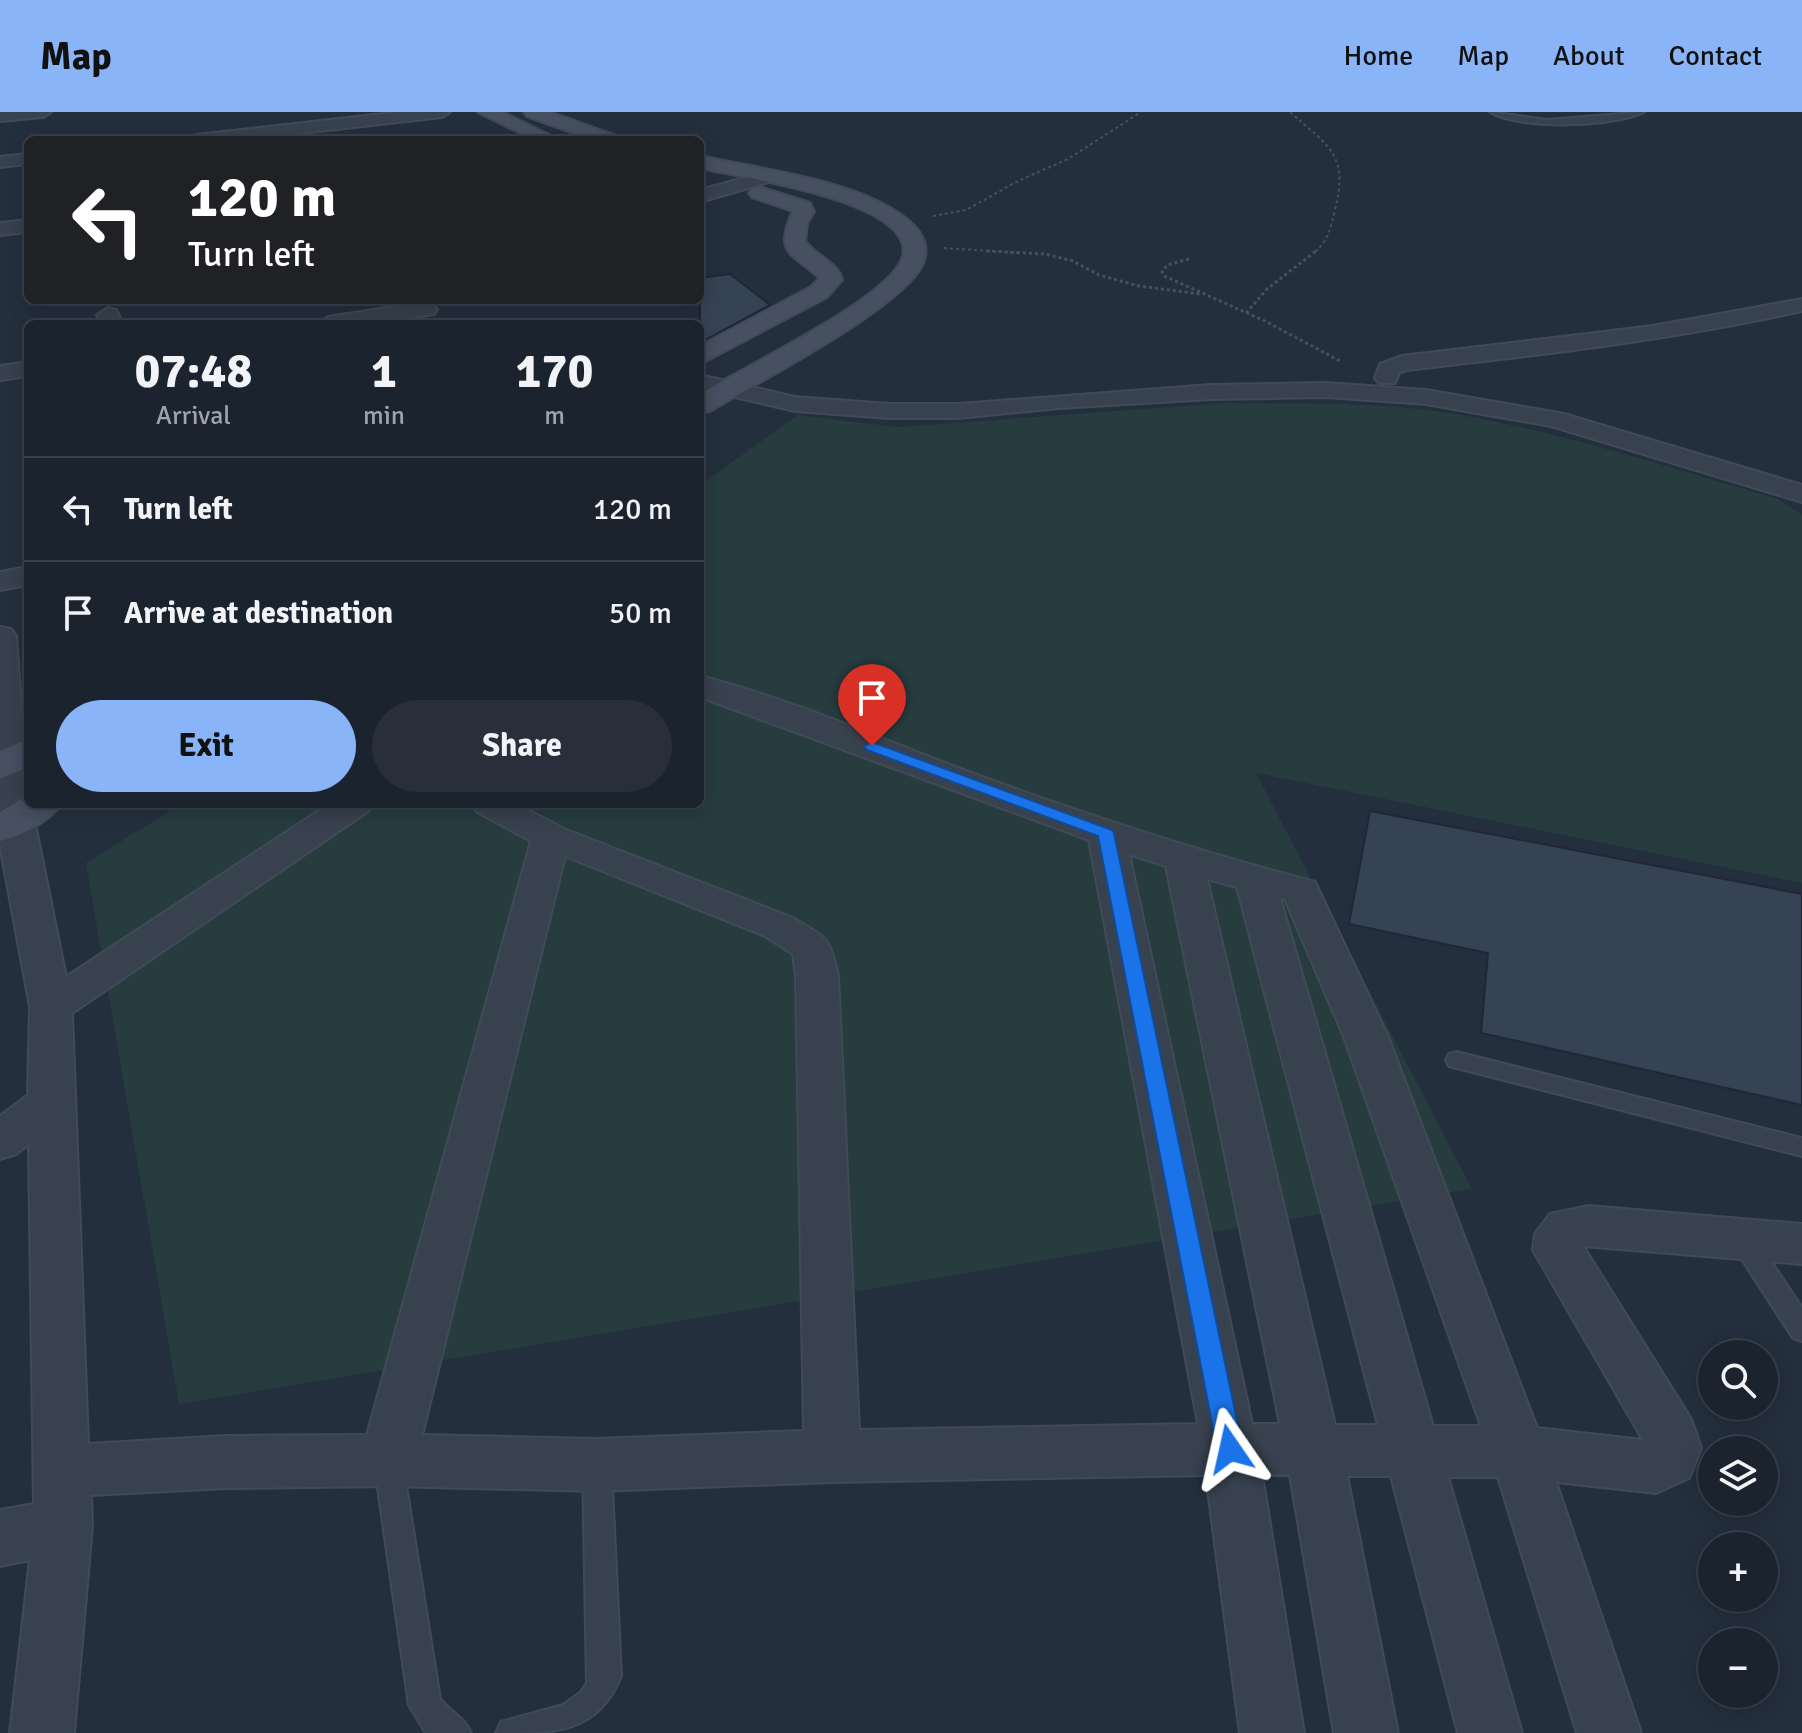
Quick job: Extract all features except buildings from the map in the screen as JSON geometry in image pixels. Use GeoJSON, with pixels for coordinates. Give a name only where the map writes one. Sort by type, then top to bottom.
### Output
{"type":"FeatureCollection","features":[{"type":"Feature","properties":{"kind":"street"},"geometry":{"type":"LineString","coordinates":[[203,136],[210,132],[302,134],[442,112]]}},
{"type":"Feature","properties":{"kind":"street"},"geometry":{"type":"LineString","coordinates":[[487,112],[541,136]]}},
{"type":"Feature","properties":{"kind":"street"},"geometry":{"type":"LineString","coordinates":[[533,112],[599,136]]}},
{"type":"Feature","properties":{"kind":"street"},"geometry":{"type":"LineString","coordinates":[[0,116],[43,117]]}},
{"type":"Feature","properties":{"kind":"street"},"geometry":{"type":"LineString","coordinates":[[0,162],[24,159]]}},
{"type":"Feature","properties":{"kind":"street"},"geometry":{"type":"LineString","coordinates":[[704,163],[836,194],[870,206],[894,219],[911,236],[915,248],[912,265],[880,298],[704,402]]}},
{"type":"Feature","properties":{"kind":"street"},"geometry":{"type":"LineString","coordinates":[[704,195],[766,177]]}},
{"type":"Feature","properties":{"kind":"street"},"geometry":{"type":"LineString","coordinates":[[704,180],[797,203],[804,212]]}},
{"type":"Feature","properties":{"kind":"street"},"geometry":{"type":"LineString","coordinates":[[704,354],[828,286],[831,275],[799,250],[792,237],[794,224],[804,212],[833,204],[870,206]]}},
{"type":"Feature","properties":{"kind":"street"},"geometry":{"type":"LineString","coordinates":[[0,229],[24,226]]}},
{"type":"Feature","properties":{"kind":"street"},"geometry":{"type":"LineString","coordinates":[[1378,378],[1402,363],[1583,342],[1750,317],[1802,305]]}},
{"type":"Feature","properties":{"kind":"street"},"geometry":{"type":"LineString","coordinates":[[359,320],[428,311]]}},
{"type":"Feature","properties":{"kind":"street"},"geometry":{"type":"LineString","coordinates":[[0,373],[24,370]]}},
{"type":"Feature","properties":{"kind":"street"},"geometry":{"type":"LineString","coordinates":[[704,382],[910,396],[978,395],[1174,377],[1378,378],[1454,384],[1545,400],[1802,473]]}},
{"type":"Feature","properties":{"kind":"street"},"geometry":{"type":"LineString","coordinates":[[736,382],[795,404],[923,412],[1186,393],[1294,390],[1393,394],[1469,403],[1555,419],[1802,494]]}},
{"type":"Feature","properties":{"kind":"street"},"geometry":{"type":"LineString","coordinates":[[0,581],[24,577]]}},
{"type":"Feature","properties":{"kind":"street"},"geometry":{"type":"LineString","coordinates":[[0,636],[18,818],[51,1007],[63,1499],[42,1733]]}},
{"type":"Feature","properties":{"kind":"street"},"geometry":{"type":"LineString","coordinates":[[704,687],[1106,833],[1255,880],[1301,891],[1366,1037],[1518,1452],[1609,1733]]}},
{"type":"Feature","properties":{"kind":"street"},"geometry":{"type":"LineString","coordinates":[[51,1007],[348,808]]}},
{"type":"Feature","properties":{"kind":"street"},"geometry":{"type":"LineString","coordinates":[[497,808],[551,837],[779,927],[812,948],[817,976],[832,1456]]}},
{"type":"Feature","properties":{"kind":"street"},"geometry":{"type":"LineString","coordinates":[[1106,833],[1230,1449],[1272,1733]]}},
{"type":"Feature","properties":{"kind":"street"},"geometry":{"type":"LineString","coordinates":[[388,1460],[551,837]]}},
{"type":"Feature","properties":{"kind":"street"},"geometry":{"type":"LineString","coordinates":[[1183,858],[1314,1452],[1366,1733]]}},
{"type":"Feature","properties":{"kind":"street"},"geometry":{"type":"LineString","coordinates":[[1255,880],[1490,1733]]}},
{"type":"Feature","properties":{"kind":"street"},"geometry":{"type":"LineString","coordinates":[[0,1141],[51,1102]]}},
{"type":"Feature","properties":{"kind":"street"},"geometry":{"type":"LineString","coordinates":[[0,1538],[63,1499],[226,1462],[388,1460],[597,1465],[832,1456],[1230,1449],[1518,1452],[1656,1467],[1673,1458],[1675,1448],[1558,1250],[1560,1234],[1567,1228],[1589,1226],[1802,1244]]}},
{"type":"Feature","properties":{"kind":"lane"},"geometry":{"type":"LineString","coordinates":[[1494,112],[1519,119],[1555,123],[1640,112]]}},
{"type":"Feature","properties":{"kind":"lane"},"geometry":{"type":"LineString","coordinates":[[1457,1060],[1802,1147]]}},
{"type":"Feature","properties":{"kind":"lane"},"geometry":{"type":"LineString","coordinates":[[1742,1238],[1802,1330]]}},
{"type":"Feature","properties":{"kind":"lane"},"geometry":{"type":"LineString","coordinates":[[388,1460],[425,1705],[439,1724],[455,1733]]}},
{"type":"Feature","properties":{"kind":"lane"},"geometry":{"type":"LineString","coordinates":[[512,1733],[572,1719],[593,1705],[602,1691],[605,1676],[597,1465]]}},
{"type":"Feature","properties":{"kind":"path"},"geometry":{"type":"LineString","coordinates":[[894,219],[966,210],[1018,181],[1068,159],[1141,112]]}},
{"type":"Feature","properties":{"kind":"path"},"geometry":{"type":"LineString","coordinates":[[1246,313],[1267,289],[1327,242],[1340,189],[1340,164],[1325,143],[1290,112]]}},
{"type":"Feature","properties":{"kind":"path"},"geometry":{"type":"LineString","coordinates":[[915,248],[1045,254],[1073,261],[1099,275],[1151,289],[1200,294]]}},
{"type":"Feature","properties":{"kind":"path"},"geometry":{"type":"LineString","coordinates":[[1189,259],[1167,265],[1162,272],[1169,280],[1246,313],[1378,378]]}},
{"type":"Feature","properties":{"kind":"green space"},"geometry":{"type":"Polygon","coordinates":[[[1225,403],[1373,405],[1461,415],[1541,432],[1778,499],[1802,515],[1802,883],[1256,773],[1472,1189],[179,1404],[86,863],[175,808],[704,808],[704,482],[798,415],[898,427],[1225,403]]]}},
{"type":"Feature","properties":{"kind":"route"},"geometry":{"type":"LineString","coordinates":[[872,746],[1106,833],[1230,1449]]}}]}
